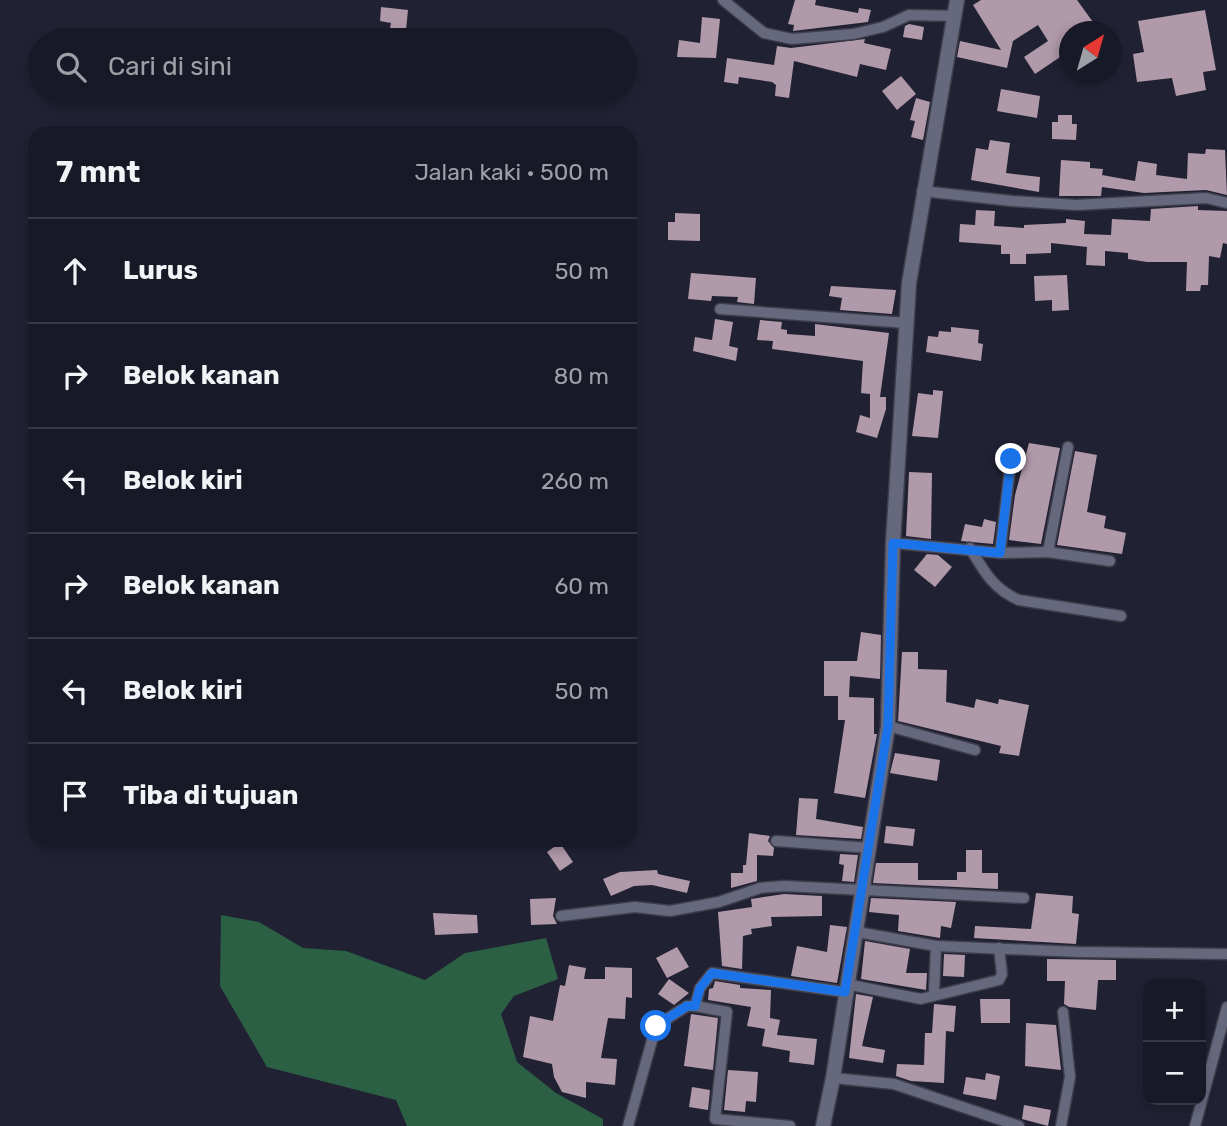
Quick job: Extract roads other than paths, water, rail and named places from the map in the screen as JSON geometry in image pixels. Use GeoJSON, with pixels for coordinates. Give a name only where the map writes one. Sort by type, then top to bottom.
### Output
{"type":"FeatureCollection","features":[{"type":"Feature","properties":{"kind":"street"},"geometry":{"type":"LineString","coordinates":[[723,0],[764,33],[792,39],[853,34],[883,27],[909,15],[956,16]]}},
{"type":"Feature","properties":{"kind":"street"},"geometry":{"type":"LineString","coordinates":[[823,1126],[833,1078],[845,988],[857,932],[888,726],[893,543],[906,323],[922,191],[957,0]]}},
{"type":"Feature","properties":{"kind":"street"},"geometry":{"type":"LineString","coordinates":[[922,191],[1076,205],[1206,198],[1227,203]]}},
{"type":"Feature","properties":{"kind":"street"},"geometry":{"type":"LineString","coordinates":[[720,309],[906,323]]}},
{"type":"Feature","properties":{"kind":"street"},"geometry":{"type":"LineString","coordinates":[[1048,552],[1068,447]]}},
{"type":"Feature","properties":{"kind":"street"},"geometry":{"type":"LineString","coordinates":[[1000,553],[1011,459]]}},
{"type":"Feature","properties":{"kind":"street"},"geometry":{"type":"LineString","coordinates":[[893,543],[970,548],[1000,553],[1048,552],[1110,561]]}},
{"type":"Feature","properties":{"kind":"street"},"geometry":{"type":"LineString","coordinates":[[970,548],[985,574],[1007,595],[1019,600],[1121,616]]}},
{"type":"Feature","properties":{"kind":"street"},"geometry":{"type":"LineString","coordinates":[[888,726],[975,750]]}},
{"type":"Feature","properties":{"kind":"street"},"geometry":{"type":"LineString","coordinates":[[776,841],[870,848]]}},
{"type":"Feature","properties":{"kind":"street"},"geometry":{"type":"LineString","coordinates":[[561,916],[635,907],[670,911],[719,902],[760,888],[784,886],[1024,898]]}},
{"type":"Feature","properties":{"kind":"street"},"geometry":{"type":"LineString","coordinates":[[857,932],[936,946],[1079,953],[1227,954]]}},
{"type":"Feature","properties":{"kind":"street"},"geometry":{"type":"LineString","coordinates":[[934,994],[936,946]]}},
{"type":"Feature","properties":{"kind":"street"},"geometry":{"type":"LineString","coordinates":[[695,1006],[700,988],[712,973],[921,999],[999,980],[1002,974],[999,948]]}},
{"type":"Feature","properties":{"kind":"street"},"geometry":{"type":"LineString","coordinates":[[628,1126],[656,1026],[687,1006],[727,1012],[715,1119],[790,1126]]}},
{"type":"Feature","properties":{"kind":"street"},"geometry":{"type":"LineString","coordinates":[[1195,1126],[1227,1007]]}},
{"type":"Feature","properties":{"kind":"street"},"geometry":{"type":"LineString","coordinates":[[1061,1126],[1070,1077],[1063,1013]]}},
{"type":"Feature","properties":{"kind":"street"},"geometry":{"type":"LineString","coordinates":[[833,1078],[894,1084],[1019,1126]]}}]}
